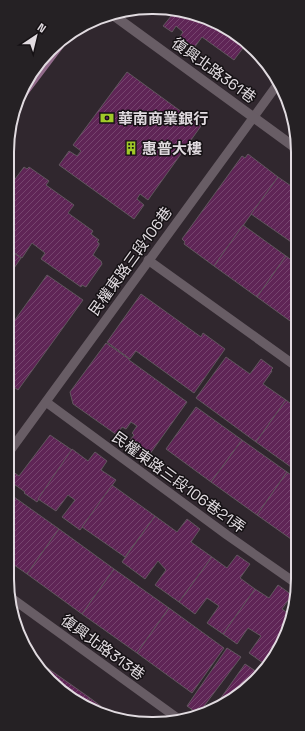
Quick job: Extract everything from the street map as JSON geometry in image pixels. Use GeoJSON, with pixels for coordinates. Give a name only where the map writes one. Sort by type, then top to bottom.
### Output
{"type":"FeatureCollection","features":[{"type":"Feature","properties":{"kind":"street","name":"復興北路361巷"},"geometry":{"type":"LineString","coordinates":[[118,19],[291,144]]}},
{"type":"Feature","properties":{"kind":"lane","name":"民權東路三段106巷"},"geometry":{"type":"LineString","coordinates":[[14,445],[275,88]]}},
{"type":"Feature","properties":{"kind":"lane"},"geometry":{"type":"LineString","coordinates":[[148,260],[291,363]]}},
{"type":"Feature","properties":{"kind":"lane","name":"民權東路三段106巷21弄"},"geometry":{"type":"LineString","coordinates":[[46,402],[227,535],[291,580]]}},
{"type":"Feature","properties":{"kind":"lane","name":"復興北路313巷"},"geometry":{"type":"LineString","coordinates":[[16,601],[173,715]]}},
{"type":"Feature","properties":{"kind":"building"},"geometry":{"type":"Polygon","coordinates":[[[172,15],[197,21],[214,28],[229,37],[243,48],[234,60],[202,37],[194,48],[179,38],[183,32],[176,26],[172,32],[163,26],[172,15]]]}},
{"type":"Feature","properties":{"kind":"building","name":"惠普大樓"},"geometry":{"type":"Polygon","coordinates":[[[127,72],[201,126],[148,200],[140,194],[137,199],[144,205],[134,219],[59,165],[69,151],[77,156],[81,151],[73,145],[127,72]]]}},
{"type":"Feature","properties":{"kind":"building"},"geometry":{"type":"Polygon","coordinates":[[[248,154],[278,177],[214,266],[184,244],[185,242],[182,239],[242,156],[245,158],[248,154]]]}},
{"type":"Feature","properties":{"kind":"building"},"geometry":{"type":"Polygon","coordinates":[[[24,167],[27,169],[29,167],[49,181],[46,185],[74,205],[68,213],[93,231],[91,234],[99,240],[97,242],[99,245],[93,255],[101,261],[102,264],[86,287],[82,285],[81,287],[41,259],[45,253],[32,243],[22,258],[14,253],[14,181],[24,167]]]}},
{"type":"Feature","properties":{"kind":"building"},"geometry":{"type":"Polygon","coordinates":[[[278,177],[291,186],[291,242],[251,214],[278,177]]]}},
{"type":"Feature","properties":{"kind":"building"},"geometry":{"type":"Polygon","coordinates":[[[243,225],[286,256],[257,297],[214,266],[243,225]]]}},
{"type":"Feature","properties":{"kind":"building"},"geometry":{"type":"Polygon","coordinates":[[[14,253],[21,258],[14,268],[14,253]]]}},
{"type":"Feature","properties":{"kind":"building"},"geometry":{"type":"Polygon","coordinates":[[[286,256],[291,260],[291,322],[257,297],[286,256]]]}},
{"type":"Feature","properties":{"kind":"building"},"geometry":{"type":"Polygon","coordinates":[[[47,275],[83,300],[18,390],[14,387],[14,321],[47,275]]]}},
{"type":"Feature","properties":{"kind":"building"},"geometry":{"type":"Polygon","coordinates":[[[141,294],[201,337],[203,333],[225,349],[194,393],[136,351],[130,359],[107,342],[141,294]]]}},
{"type":"Feature","properties":{"kind":"building"},"geometry":{"type":"Polygon","coordinates":[[[106,343],[187,402],[147,458],[128,443],[134,435],[132,433],[137,426],[131,422],[126,429],[122,427],[117,435],[73,404],[70,392],[106,343]]]}},
{"type":"Feature","properties":{"kind":"building"},"geometry":{"type":"Polygon","coordinates":[[[226,357],[250,374],[261,359],[273,368],[263,384],[286,400],[256,442],[196,398],[226,357]]]}},
{"type":"Feature","properties":{"kind":"building"},"geometry":{"type":"Polygon","coordinates":[[[286,400],[291,404],[291,467],[256,442],[286,400]]]}},
{"type":"Feature","properties":{"kind":"building"},"geometry":{"type":"Polygon","coordinates":[[[196,407],[242,440],[211,482],[166,449],[196,407]]]}},
{"type":"Feature","properties":{"kind":"building"},"geometry":{"type":"Polygon","coordinates":[[[50,435],[72,450],[37,502],[14,484],[14,472],[19,476],[50,435]]]}},
{"type":"Feature","properties":{"kind":"building"},"geometry":{"type":"Polygon","coordinates":[[[242,440],[287,472],[257,515],[211,482],[242,440]]]}},
{"type":"Feature","properties":{"kind":"building"},"geometry":{"type":"Polygon","coordinates":[[[72,449],[88,461],[95,452],[107,461],[101,470],[116,480],[80,530],[62,517],[75,500],[68,495],[56,511],[38,499],[72,449]]]}},
{"type":"Feature","properties":{"kind":"building"},"geometry":{"type":"Polygon","coordinates":[[[287,472],[291,475],[291,539],[257,515],[287,472]]]}},
{"type":"Feature","properties":{"kind":"building"},"geometry":{"type":"Polygon","coordinates":[[[112,485],[155,516],[125,557],[82,527],[112,485]]]}},
{"type":"Feature","properties":{"kind":"building"},"geometry":{"type":"Polygon","coordinates":[[[14,497],[59,529],[27,574],[14,565],[14,497]]]}},
{"type":"Feature","properties":{"kind":"building"},"geometry":{"type":"Polygon","coordinates":[[[155,516],[177,532],[187,519],[200,529],[191,542],[212,557],[179,602],[155,585],[166,570],[158,561],[145,579],[122,562],[155,516]]]}},
{"type":"Feature","properties":{"kind":"building"},"geometry":{"type":"Polygon","coordinates":[[[59,529],[114,569],[82,614],[27,574],[59,529]]]}},
{"type":"Feature","properties":{"kind":"building"},"geometry":{"type":"Polygon","coordinates":[[[237,555],[250,564],[240,578],[255,589],[223,634],[207,623],[219,606],[207,598],[195,614],[179,602],[212,557],[227,568],[237,555]]]}},
{"type":"Feature","properties":{"kind":"building"},"geometry":{"type":"Polygon","coordinates":[[[114,569],[169,608],[137,653],[82,614],[114,569]]]}},
{"type":"Feature","properties":{"kind":"building"},"geometry":{"type":"Polygon","coordinates":[[[278,585],[290,594],[290,598],[282,609],[286,612],[284,623],[277,640],[262,663],[249,653],[261,636],[248,628],[237,644],[223,634],[255,589],[269,598],[278,585]]]}},
{"type":"Feature","properties":{"kind":"building"},"geometry":{"type":"Polygon","coordinates":[[[169,608],[224,648],[192,693],[137,653],[169,608]]]}},
{"type":"Feature","properties":{"kind":"building"},"geometry":{"type":"Polygon","coordinates":[[[227,648],[241,657],[203,707],[194,711],[187,706],[227,648]]]}},
{"type":"Feature","properties":{"kind":"building"},"geometry":{"type":"Polygon","coordinates":[[[245,664],[256,671],[244,683],[220,699],[245,664]]]}},
{"type":"Feature","properties":{"kind":"building"},"geometry":{"type":"Polygon","coordinates":[[[45,667],[90,698],[88,701],[68,688],[45,667]]]}},
{"type":"Feature","properties":{"kind":"building"},"geometry":{"type":"Polygon","coordinates":[[[90,698],[104,708],[91,703],[88,701],[90,698]]]}},
{"type":"Feature","properties":{"kind":"place","name":"華南商業銀行"},"geometry":{"type":"Point","coordinates":[107,118]}},
{"type":"Feature","properties":{"kind":"place","name":"惠普大樓"},"geometry":{"type":"Point","coordinates":[131,148]}}]}
